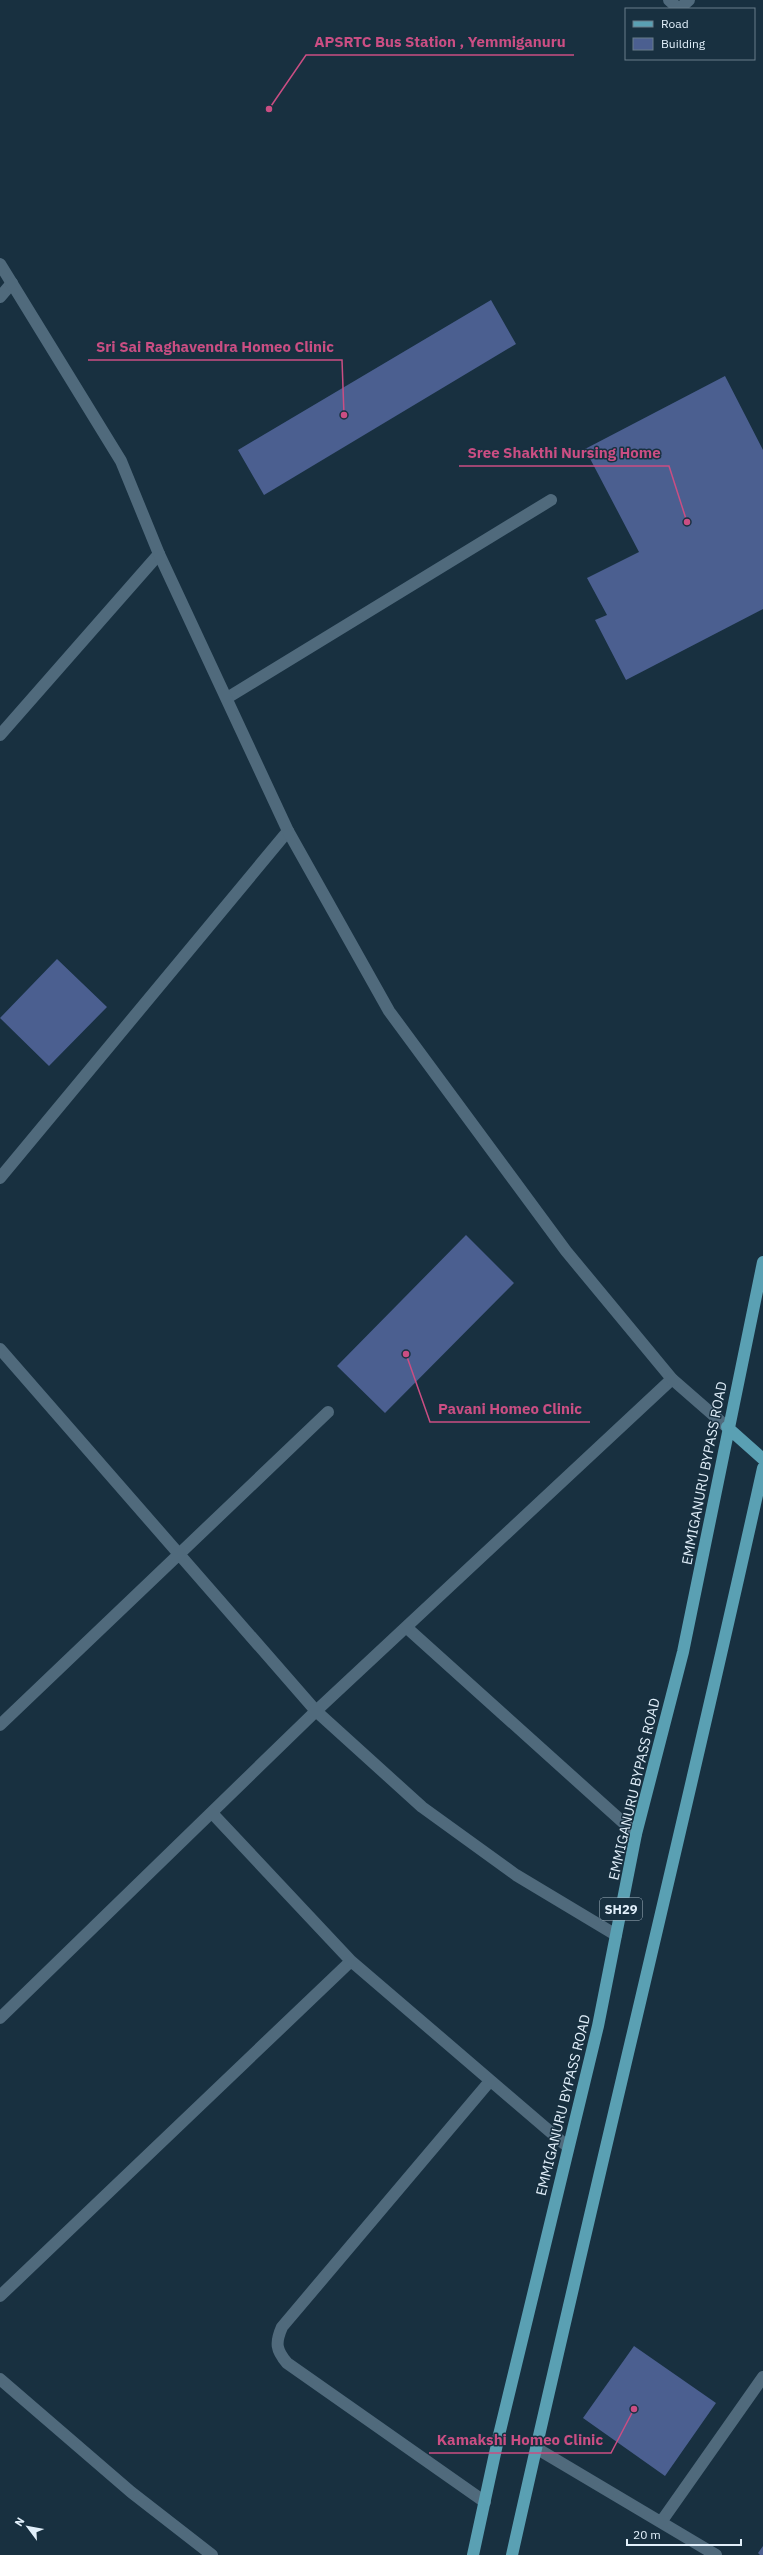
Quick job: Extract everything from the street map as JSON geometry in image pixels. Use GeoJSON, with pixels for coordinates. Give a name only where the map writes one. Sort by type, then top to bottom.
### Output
{"type":"FeatureCollection","features":[{"type":"Feature","properties":{"kind":"main road","name":"EMMIGANURU BYPASS ROAD"},"geometry":{"type":"LineString","coordinates":[[473,2555],[568,2147],[598,2026],[636,1834],[683,1652],[727,1427],[763,1262]]}},
{"type":"Feature","properties":{"kind":"main road"},"geometry":{"type":"LineString","coordinates":[[727,1427],[763,1458]]}},
{"type":"Feature","properties":{"kind":"main road","name":"SH29"},"geometry":{"type":"LineString","coordinates":[[512,2555],[707,1719],[763,1468]]}},
{"type":"Feature","properties":{"kind":"street"},"geometry":{"type":"LineString","coordinates":[[669,0],[678,8]]}},
{"type":"Feature","properties":{"kind":"street"},"geometry":{"type":"LineString","coordinates":[[680,8],[689,0]]}},
{"type":"Feature","properties":{"kind":"street"},"geometry":{"type":"LineString","coordinates":[[0,264],[121,461],[159,554],[288,831],[389,1011],[566,1251],[672,1379],[727,1427]]}},
{"type":"Feature","properties":{"kind":"street"},"geometry":{"type":"LineString","coordinates":[[0,297],[12,283]]}},
{"type":"Feature","properties":{"kind":"street"},"geometry":{"type":"LineString","coordinates":[[227,698],[551,500]]}},
{"type":"Feature","properties":{"kind":"street"},"geometry":{"type":"LineString","coordinates":[[0,735],[159,554]]}},
{"type":"Feature","properties":{"kind":"street"},"geometry":{"type":"LineString","coordinates":[[0,1178],[288,831]]}},
{"type":"Feature","properties":{"kind":"street"},"geometry":{"type":"LineString","coordinates":[[0,1349],[177,1554],[316,1711],[422,1807],[516,1875],[616,1935]]}},
{"type":"Feature","properties":{"kind":"street"},"geometry":{"type":"LineString","coordinates":[[0,2018],[316,1711],[672,1379]]}},
{"type":"Feature","properties":{"kind":"street"},"geometry":{"type":"LineString","coordinates":[[0,1725],[177,1554],[328,1412]]}},
{"type":"Feature","properties":{"kind":"street"},"geometry":{"type":"LineString","coordinates":[[406,1627],[636,1834]]}},
{"type":"Feature","properties":{"kind":"street"},"geometry":{"type":"LineString","coordinates":[[212,1813],[352,1961],[568,2147]]}},
{"type":"Feature","properties":{"kind":"street"},"geometry":{"type":"LineString","coordinates":[[0,2296],[352,1961]]}},
{"type":"Feature","properties":{"kind":"street"},"geometry":{"type":"LineString","coordinates":[[485,2502],[287,2363],[278,2352],[276,2341],[282,2327],[490,2080]]}},
{"type":"Feature","properties":{"kind":"street"},"geometry":{"type":"LineString","coordinates":[[661,2522],[763,2377]]}},
{"type":"Feature","properties":{"kind":"street"},"geometry":{"type":"LineString","coordinates":[[0,2379],[131,2492],[212,2555]]}},
{"type":"Feature","properties":{"kind":"street"},"geometry":{"type":"LineString","coordinates":[[536,2448],[716,2555]]}},
{"type":"Feature","properties":{"kind":"building"},"geometry":{"type":"Polygon","coordinates":[[[491,300],[516,344],[264,495],[238,450],[491,300]]]}},
{"type":"Feature","properties":{"kind":"building"},"geometry":{"type":"Polygon","coordinates":[[[725,376],[763,450],[763,609],[626,680],[595,620],[607,615],[587,578],[639,552],[585,449],[725,376]]]}},
{"type":"Feature","properties":{"kind":"building"},"geometry":{"type":"Polygon","coordinates":[[[57,959],[107,1007],[49,1066],[0,1018],[57,959]]]}},
{"type":"Feature","properties":{"kind":"building"},"geometry":{"type":"Polygon","coordinates":[[[466,1235],[514,1283],[385,1413],[337,1366],[466,1235]]]}},
{"type":"Feature","properties":{"kind":"building"},"geometry":{"type":"Polygon","coordinates":[[[634,2346],[716,2403],[665,2476],[583,2418],[634,2346]]]}},
{"type":"Feature","properties":{"kind":"building"},"geometry":{"type":"Polygon","coordinates":[[[763,2546],[763,2555],[760,2555],[758,2553],[763,2546]]]}},
{"type":"Feature","properties":{"kind":"place","name":"APSRTC Bus Station , Yemmiganuru"},"geometry":{"type":"Point","coordinates":[269,109]}},
{"type":"Feature","properties":{"kind":"place","name":"Sri Sai Raghavendra Homeo Clinic"},"geometry":{"type":"Point","coordinates":[344,415]}},
{"type":"Feature","properties":{"kind":"place","name":"Sree Shakthi Nursing Home"},"geometry":{"type":"Point","coordinates":[687,522]}},
{"type":"Feature","properties":{"kind":"place","name":"Pavani Homeo Clinic"},"geometry":{"type":"Point","coordinates":[406,1354]}},
{"type":"Feature","properties":{"kind":"place","name":"Kamakshi Homeo Clinic"},"geometry":{"type":"Point","coordinates":[634,2409]}}]}
